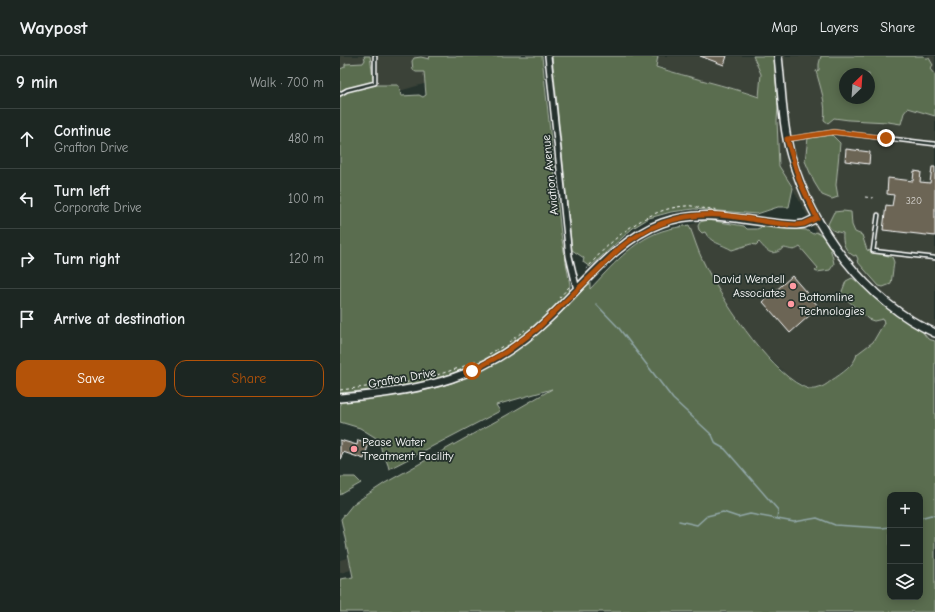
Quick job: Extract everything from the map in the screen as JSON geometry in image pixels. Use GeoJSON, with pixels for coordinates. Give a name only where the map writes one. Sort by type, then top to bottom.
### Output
{"type":"FeatureCollection","features":[{"type":"Feature","properties":{"kind":"street","name":"Aviation Avenue"},"geometry":{"type":"LineString","coordinates":[[548,56],[568,256],[574,288]]}},
{"type":"Feature","properties":{"kind":"street"},"geometry":{"type":"LineString","coordinates":[[778,56],[787,139],[800,182],[817,218],[848,264],[874,292],[904,314],[935,333]]}},
{"type":"Feature","properties":{"kind":"street","name":"Grafton Drive"},"geometry":{"type":"LineString","coordinates":[[340,398],[419,388],[443,382],[472,371],[495,359],[517,345],[547,320],[574,288],[631,239],[662,223],[688,216],[721,215],[796,225],[804,224],[817,218]]}},
{"type":"Feature","properties":{"kind":"lane"},"geometry":{"type":"LineString","coordinates":[[340,94],[347,90],[375,83],[375,56]]}},
{"type":"Feature","properties":{"kind":"lane"},"geometry":{"type":"LineString","coordinates":[[787,139],[834,132],[935,144]]}},
{"type":"Feature","properties":{"kind":"lane"},"geometry":{"type":"LineString","coordinates":[[878,215],[873,251],[935,258]]}},
{"type":"Feature","properties":{"kind":"path"},"geometry":{"type":"LineString","coordinates":[[865,197],[873,198]]}},
{"type":"Feature","properties":{"kind":"path"},"geometry":{"type":"LineString","coordinates":[[694,207],[705,208]]}},
{"type":"Feature","properties":{"kind":"path"},"geometry":{"type":"LineString","coordinates":[[558,299],[574,288]]}},
{"type":"Feature","properties":{"kind":"path"},"geometry":{"type":"LineString","coordinates":[[487,355],[507,344],[525,330]]}},
{"type":"Feature","properties":{"kind":"path"},"geometry":{"type":"LineString","coordinates":[[432,377],[460,368],[481,359]]}},
{"type":"Feature","properties":{"kind":"path"},"geometry":{"type":"LineString","coordinates":[[340,390],[410,382]]}},
{"type":"Feature","properties":{"kind":"shaded area"},"geometry":{"type":"Polygon","coordinates":[[[340,56],[521,56],[368,100],[340,106],[340,56]]]}},
{"type":"Feature","properties":{"kind":"shaded area"},"geometry":{"type":"Polygon","coordinates":[[[658,56],[753,56],[761,74],[759,97],[656,66],[658,56]]]}},
{"type":"Feature","properties":{"kind":"shaded area"},"geometry":{"type":"Polygon","coordinates":[[[774,56],[935,56],[935,341],[928,340],[921,330],[894,313],[870,294],[841,294],[869,319],[874,321],[884,319],[884,323],[873,342],[857,355],[856,359],[850,365],[824,387],[810,389],[790,378],[764,353],[743,327],[715,285],[702,261],[689,225],[700,222],[698,226],[705,232],[707,237],[720,246],[732,250],[759,242],[767,251],[774,253],[783,248],[791,250],[800,247],[818,268],[817,272],[830,270],[832,252],[821,234],[816,232],[779,166],[777,121],[778,106],[774,56]]]}},
{"type":"Feature","properties":{"kind":"shaded area"},"geometry":{"type":"Polygon","coordinates":[[[348,558],[351,570],[340,573],[340,560],[348,558]]]}},
{"type":"Feature","properties":{"kind":"green space"},"geometry":{"type":"Polygon","coordinates":[[[364,56],[370,56],[374,85],[397,85],[399,86],[401,96],[419,95],[423,97],[426,95],[424,72],[416,72],[413,70],[412,61],[414,58],[421,57],[429,59],[430,56],[542,56],[561,234],[570,285],[569,292],[531,328],[509,345],[484,360],[458,371],[420,383],[340,393],[340,69],[345,67],[345,64],[363,63],[365,60],[364,56]]]}},
{"type":"Feature","properties":{"kind":"green space"},"geometry":{"type":"Polygon","coordinates":[[[552,56],[658,56],[656,67],[759,97],[761,74],[753,56],[774,56],[778,106],[777,121],[779,166],[793,188],[789,207],[778,207],[757,214],[694,209],[671,212],[649,218],[633,228],[590,267],[583,262],[584,258],[572,250],[552,56]]]}},
{"type":"Feature","properties":{"kind":"green space"},"geometry":{"type":"Polygon","coordinates":[[[821,56],[924,56],[929,58],[933,65],[930,69],[935,75],[935,116],[908,108],[904,113],[901,124],[834,118],[828,123],[824,120],[825,108],[816,71],[819,70],[821,56]]]}},
{"type":"Feature","properties":{"kind":"green space"},"geometry":{"type":"Polygon","coordinates":[[[827,134],[832,135],[840,143],[836,185],[838,197],[832,199],[822,195],[814,182],[805,161],[808,138],[827,134]]]}},
{"type":"Feature","properties":{"kind":"green space"},"geometry":{"type":"Polygon","coordinates":[[[834,212],[851,212],[852,225],[855,232],[862,235],[867,250],[892,257],[894,262],[891,284],[883,287],[879,286],[857,261],[858,259],[856,255],[854,256],[846,249],[843,240],[843,233],[834,231],[830,228],[828,224],[834,212]]]}},
{"type":"Feature","properties":{"kind":"green space"},"geometry":{"type":"Polygon","coordinates":[[[708,220],[744,226],[747,229],[757,229],[764,226],[806,230],[813,234],[816,232],[824,237],[831,250],[834,264],[830,270],[815,271],[818,268],[800,247],[794,250],[784,248],[773,253],[767,251],[759,242],[756,245],[751,244],[732,250],[713,241],[705,232],[702,233],[699,230],[698,226],[700,222],[708,220]]]}},
{"type":"Feature","properties":{"kind":"green space"},"geometry":{"type":"Polygon","coordinates":[[[689,225],[701,256],[711,276],[746,331],[774,364],[788,377],[802,386],[810,389],[819,388],[843,372],[854,362],[857,354],[873,342],[884,323],[883,319],[874,321],[868,319],[841,294],[846,281],[852,278],[880,302],[921,330],[928,339],[935,341],[935,612],[340,612],[340,579],[353,577],[341,519],[353,504],[385,483],[552,389],[496,405],[500,411],[389,469],[381,449],[381,441],[360,428],[340,422],[340,401],[413,393],[454,382],[492,365],[509,355],[542,330],[590,283],[590,289],[632,248],[651,235],[665,230],[689,225]]]}},
{"type":"Feature","properties":{"kind":"green space"},"geometry":{"type":"Polygon","coordinates":[[[340,477],[355,477],[361,483],[340,495],[340,477]]]}},
{"type":"Feature","properties":{"kind":"building"},"geometry":{"type":"Polygon","coordinates":[[[700,56],[727,56],[724,65],[700,56]]]}},
{"type":"Feature","properties":{"kind":"building"},"geometry":{"type":"Polygon","coordinates":[[[846,149],[870,152],[869,164],[845,161],[846,149]]]}},
{"type":"Feature","properties":{"kind":"building"},"geometry":{"type":"Polygon","coordinates":[[[932,167],[935,167],[935,236],[883,230],[886,205],[892,206],[894,195],[887,194],[888,178],[913,181],[914,171],[921,172],[920,182],[930,183],[932,167]]]}},
{"type":"Feature","properties":{"kind":"building","name":"Bottomline Technologies"},"geometry":{"type":"Polygon","coordinates":[[[792,276],[819,307],[790,333],[763,302],[792,276]]]}},
{"type":"Feature","properties":{"kind":"building","name":"Pease Water Treatment Facility"},"geometry":{"type":"Polygon","coordinates":[[[340,440],[357,445],[358,440],[369,443],[364,459],[343,452],[340,460],[340,440]]]}},
{"type":"Feature","properties":{"kind":"waterway"},"geometry":{"type":"LineString","coordinates":[[596,304],[618,327],[673,399],[712,435],[716,444],[725,449],[778,510],[777,519]]}},
{"type":"Feature","properties":{"kind":"waterway"},"geometry":{"type":"LineString","coordinates":[[679,521],[697,525],[707,516],[723,512],[738,517],[750,514],[794,522],[817,518],[835,525],[887,527]]}},
{"type":"Feature","properties":{"kind":"waterway"},"geometry":{"type":"LineString","coordinates":[[923,517],[931,515],[935,516]]}},
{"type":"Feature","properties":{"kind":"place","name":"David Wendell Associates"},"geometry":{"type":"Point","coordinates":[793,286]}},
{"type":"Feature","properties":{"kind":"place","name":"Bottomline Technologies"},"geometry":{"type":"Point","coordinates":[791,304]}},
{"type":"Feature","properties":{"kind":"place","name":"Pease Water Treatment Facility"},"geometry":{"type":"Point","coordinates":[354,449]}},
{"type":"Feature","properties":{"kind":"route"},"geometry":{"type":"LineString","coordinates":[[472,371],[517,345],[537,329],[620,248],[631,239],[650,228],[676,219],[701,215],[721,215],[791,225],[804,224],[817,218],[800,182],[787,139],[834,132],[886,138]]}}]}
